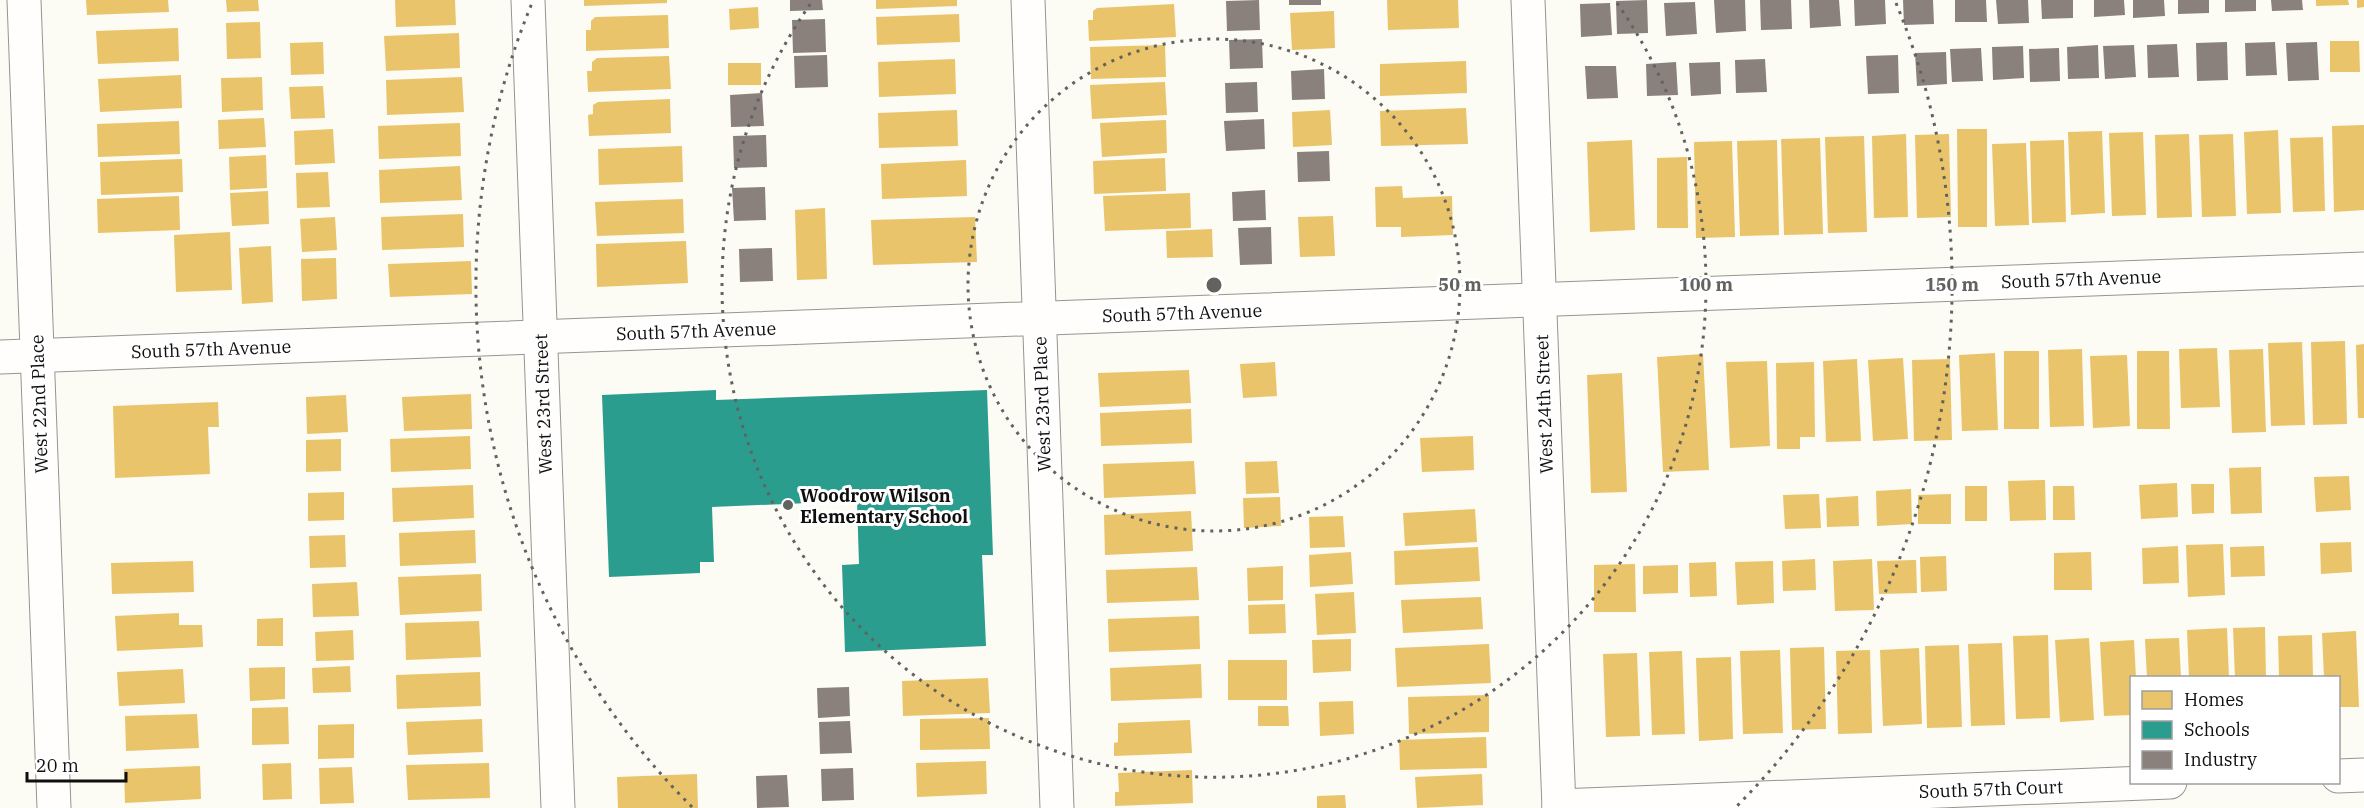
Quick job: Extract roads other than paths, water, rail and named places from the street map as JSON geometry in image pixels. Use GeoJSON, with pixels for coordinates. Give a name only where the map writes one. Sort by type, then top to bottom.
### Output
{"type":"FeatureCollection","features":[{"type":"Feature","properties":{"kind":"street","name":"West 22nd Place"},"geometry":{"type":"LineString","coordinates":[[24,0],[54,808]]}},
{"type":"Feature","properties":{"kind":"street","name":"West 23rd Street"},"geometry":{"type":"LineString","coordinates":[[528,0],[558,808]]}},
{"type":"Feature","properties":{"kind":"street","name":"West 23rd Place"},"geometry":{"type":"LineString","coordinates":[[1028,0],[1057,808]]}},
{"type":"Feature","properties":{"kind":"street","name":"West 24th Street"},"geometry":{"type":"LineString","coordinates":[[1528,0],[1559,807]]}},
{"type":"Feature","properties":{"kind":"street","name":"South 57th Avenue"},"geometry":{"type":"LineString","coordinates":[[0,357],[2364,269]]}},
{"type":"Feature","properties":{"kind":"street"},"geometry":{"type":"LineString","coordinates":[[2340,776],[2364,775]]}},
{"type":"Feature","properties":{"kind":"street","name":"South 57th Court"},"geometry":{"type":"LineString","coordinates":[[1559,807],[2145,784]]}},
{"type":"Feature","properties":{"kind":"place","name":"Woodrow Wilson Elementary School"},"geometry":{"type":"Point","coordinates":[788,505]}}]}
